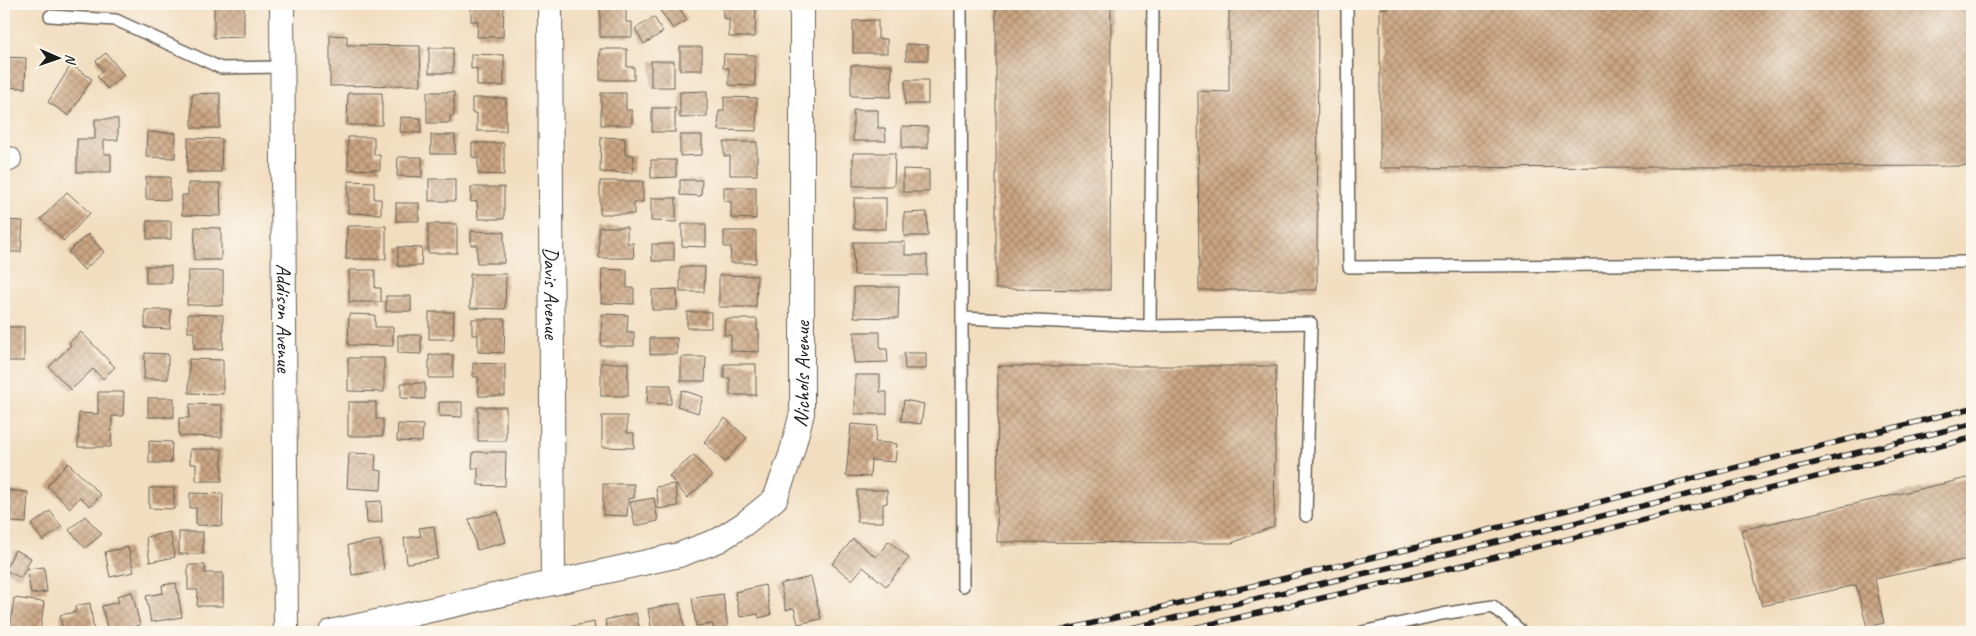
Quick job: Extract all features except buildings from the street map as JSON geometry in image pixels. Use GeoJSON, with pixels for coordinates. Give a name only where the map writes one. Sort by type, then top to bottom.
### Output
{"type":"FeatureCollection","features":[{"type":"Feature","properties":{"kind":"street","name":"Addison Avenue"},"geometry":{"type":"LineString","coordinates":[[282,4],[286,632]]}},
{"type":"Feature","properties":{"kind":"street","name":"Davis Avenue"},"geometry":{"type":"LineString","coordinates":[[550,4],[553,582]]}},
{"type":"Feature","properties":{"kind":"street","name":"Nichols Avenue"},"geometry":{"type":"LineString","coordinates":[[331,632],[679,555],[719,540],[744,524],[775,499],[791,455],[802,413],[802,4]]}},
{"type":"Feature","properties":{"kind":"lane"},"geometry":{"type":"LineString","coordinates":[[961,4],[963,586]]}},
{"type":"Feature","properties":{"kind":"lane"},"geometry":{"type":"LineString","coordinates":[[1150,326],[1153,4]]}},
{"type":"Feature","properties":{"kind":"lane"},"geometry":{"type":"LineString","coordinates":[[1347,4],[1349,267],[1972,262]]}},
{"type":"Feature","properties":{"kind":"lane"},"geometry":{"type":"LineString","coordinates":[[50,16],[116,20],[221,68],[283,67]]}},
{"type":"Feature","properties":{"kind":"lane"},"geometry":{"type":"LineString","coordinates":[[962,318],[1150,326],[1311,323],[1306,516]]}},
{"type":"Feature","properties":{"kind":"lane"},"geometry":{"type":"LineString","coordinates":[[1362,632],[1442,614],[1493,606],[1522,632]]}},
{"type":"Feature","properties":{"kind":"railway"},"geometry":{"type":"LineString","coordinates":[[1055,632],[1465,536],[1972,408]]}},
{"type":"Feature","properties":{"kind":"railway"},"geometry":{"type":"LineString","coordinates":[[1114,632],[1469,549],[1972,424]]}},
{"type":"Feature","properties":{"kind":"railway"},"geometry":{"type":"LineString","coordinates":[[1177,632],[1472,563],[1972,438]]}}]}
